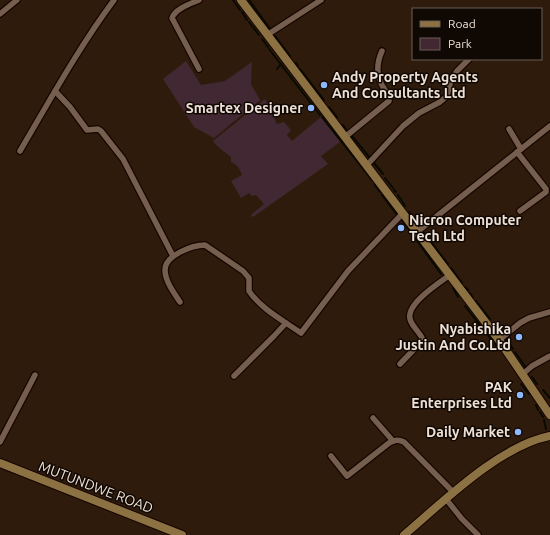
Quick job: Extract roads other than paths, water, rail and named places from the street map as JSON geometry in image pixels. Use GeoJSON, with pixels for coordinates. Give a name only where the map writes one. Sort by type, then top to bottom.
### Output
{"type":"FeatureCollection","features":[{"type":"Feature","properties":{"kind":"main road"},"geometry":{"type":"LineString","coordinates":[[241,0],[499,340],[550,416]]}},
{"type":"Feature","properties":{"kind":"main road"},"geometry":{"type":"LineString","coordinates":[[404,535],[485,467],[512,451],[543,437],[550,436]]}},
{"type":"Feature","properties":{"kind":"main road","name":"MUTUNDWE ROAD"},"geometry":{"type":"LineString","coordinates":[[0,463],[182,535]]}},
{"type":"Feature","properties":{"kind":"street"},"geometry":{"type":"LineString","coordinates":[[0,14],[17,0]]}},
{"type":"Feature","properties":{"kind":"street"},"geometry":{"type":"LineString","coordinates":[[20,151],[102,15],[114,0]]}},
{"type":"Feature","properties":{"kind":"street"},"geometry":{"type":"LineString","coordinates":[[199,0],[177,11],[172,18],[200,69]]}},
{"type":"Feature","properties":{"kind":"street"},"geometry":{"type":"LineString","coordinates":[[268,36],[321,0]]}},
{"type":"Feature","properties":{"kind":"street"},"geometry":{"type":"LineString","coordinates":[[345,137],[389,102],[389,96],[377,73],[378,62],[382,51]]}},
{"type":"Feature","properties":{"kind":"street"},"geometry":{"type":"LineString","coordinates":[[367,165],[403,126],[419,113],[440,102],[447,96],[451,80],[457,71],[468,60]]}},
{"type":"Feature","properties":{"kind":"street"},"geometry":{"type":"LineString","coordinates":[[55,91],[70,107],[87,130],[101,130],[120,155],[173,256]]}},
{"type":"Feature","properties":{"kind":"street"},"geometry":{"type":"LineString","coordinates":[[417,232],[550,126]]}},
{"type":"Feature","properties":{"kind":"street"},"geometry":{"type":"LineString","coordinates":[[509,129],[519,151],[546,189],[546,192],[520,210]]}},
{"type":"Feature","properties":{"kind":"street"},"geometry":{"type":"LineString","coordinates":[[180,302],[171,289],[165,270],[168,261],[173,256],[191,247],[202,245],[208,246],[243,271],[250,279],[249,288],[251,294],[270,312],[301,333],[348,271],[403,213]]}},
{"type":"Feature","properties":{"kind":"street"},"geometry":{"type":"LineString","coordinates":[[400,364],[423,340],[409,318],[410,311],[422,297],[450,275]]}},
{"type":"Feature","properties":{"kind":"street"},"geometry":{"type":"LineString","coordinates":[[499,340],[520,323],[529,318],[550,312]]}},
{"type":"Feature","properties":{"kind":"street"},"geometry":{"type":"LineString","coordinates":[[234,376],[286,323]]}},
{"type":"Feature","properties":{"kind":"street"},"geometry":{"type":"LineString","coordinates":[[523,374],[532,366],[550,356]]}},
{"type":"Feature","properties":{"kind":"street"},"geometry":{"type":"LineString","coordinates":[[0,442],[35,375]]}},
{"type":"Feature","properties":{"kind":"street"},"geometry":{"type":"LineString","coordinates":[[373,418],[393,441]]}},
{"type":"Feature","properties":{"kind":"street"},"geometry":{"type":"LineString","coordinates":[[330,456],[347,476],[393,441],[400,440],[404,442],[454,493]]}},
{"type":"Feature","properties":{"kind":"street"},"geometry":{"type":"LineString","coordinates":[[446,499],[462,519],[478,535]]}},
{"type":"Feature","properties":{"kind":"waterway"},"geometry":{"type":"LineString","coordinates":[[233,0],[240,10]]}},
{"type":"Feature","properties":{"kind":"waterway"},"geometry":{"type":"LineString","coordinates":[[249,0],[271,30]]}},
{"type":"Feature","properties":{"kind":"waterway"},"geometry":{"type":"LineString","coordinates":[[242,12],[247,20]]}},
{"type":"Feature","properties":{"kind":"waterway"},"geometry":{"type":"LineString","coordinates":[[249,22],[259,35]]}},
{"type":"Feature","properties":{"kind":"waterway"},"geometry":{"type":"LineString","coordinates":[[275,36],[290,56]]}},
{"type":"Feature","properties":{"kind":"waterway"},"geometry":{"type":"LineString","coordinates":[[262,39],[268,47]]}},
{"type":"Feature","properties":{"kind":"waterway"},"geometry":{"type":"LineString","coordinates":[[269,49],[320,115]]}},
{"type":"Feature","properties":{"kind":"waterway"},"geometry":{"type":"LineString","coordinates":[[296,63],[298,67]]}},
{"type":"Feature","properties":{"kind":"waterway"},"geometry":{"type":"LineString","coordinates":[[277,69],[281,64]]}},
{"type":"Feature","properties":{"kind":"waterway"},"geometry":{"type":"LineString","coordinates":[[300,69],[324,100]]}},
{"type":"Feature","properties":{"kind":"waterway"},"geometry":{"type":"LineString","coordinates":[[329,107],[337,117]]}},
{"type":"Feature","properties":{"kind":"waterway"},"geometry":{"type":"LineString","coordinates":[[322,117],[372,180]]}},
{"type":"Feature","properties":{"kind":"waterway"},"geometry":{"type":"LineString","coordinates":[[343,125],[347,131]]}},
{"type":"Feature","properties":{"kind":"waterway"},"geometry":{"type":"LineString","coordinates":[[351,135],[370,158]]}},
{"type":"Feature","properties":{"kind":"waterway"},"geometry":{"type":"LineString","coordinates":[[374,163],[383,174]]}},
{"type":"Feature","properties":{"kind":"waterway"},"geometry":{"type":"LineString","coordinates":[[385,178],[393,188]]}},
{"type":"Feature","properties":{"kind":"waterway"},"geometry":{"type":"LineString","coordinates":[[375,185],[380,192]]}},
{"type":"Feature","properties":{"kind":"waterway"},"geometry":{"type":"LineString","coordinates":[[382,195],[398,216]]}},
{"type":"Feature","properties":{"kind":"waterway"},"geometry":{"type":"LineString","coordinates":[[398,195],[405,206]]}},
{"type":"Feature","properties":{"kind":"waterway"},"geometry":{"type":"LineString","coordinates":[[409,212],[421,228]]}},
{"type":"Feature","properties":{"kind":"waterway"},"geometry":{"type":"LineString","coordinates":[[402,220],[441,274]]}},
{"type":"Feature","properties":{"kind":"waterway"},"geometry":{"type":"LineString","coordinates":[[424,233],[448,264]]}},
{"type":"Feature","properties":{"kind":"waterway"},"geometry":{"type":"LineString","coordinates":[[451,268],[462,283]]}},
{"type":"Feature","properties":{"kind":"waterway"},"geometry":{"type":"LineString","coordinates":[[465,287],[468,290]]}},
{"type":"Feature","properties":{"kind":"waterway"},"geometry":{"type":"LineString","coordinates":[[453,288],[458,297]]}},
{"type":"Feature","properties":{"kind":"waterway"},"geometry":{"type":"LineString","coordinates":[[470,293],[473,298]]}},
{"type":"Feature","properties":{"kind":"waterway"},"geometry":{"type":"LineString","coordinates":[[476,301],[490,319]]}},
{"type":"Feature","properties":{"kind":"waterway"},"geometry":{"type":"LineString","coordinates":[[465,306],[479,324]]}},
{"type":"Feature","properties":{"kind":"waterway"},"geometry":{"type":"LineString","coordinates":[[495,324],[503,335]]}},
{"type":"Feature","properties":{"kind":"waterway"},"geometry":{"type":"LineString","coordinates":[[481,326],[492,340]]}},
{"type":"Feature","properties":{"kind":"waterway"},"geometry":{"type":"LineString","coordinates":[[507,340],[513,349]]}},
{"type":"Feature","properties":{"kind":"waterway"},"geometry":{"type":"LineString","coordinates":[[515,352],[526,368]]}},
{"type":"Feature","properties":{"kind":"waterway"},"geometry":{"type":"LineString","coordinates":[[532,377],[537,384]]}},
{"type":"Feature","properties":{"kind":"waterway"},"geometry":{"type":"LineString","coordinates":[[521,384],[529,394]]}},
{"type":"Feature","properties":{"kind":"waterway"},"geometry":{"type":"LineString","coordinates":[[543,390],[550,398]]}},
{"type":"Feature","properties":{"kind":"waterway"},"geometry":{"type":"LineString","coordinates":[[536,405],[538,410]]}},
{"type":"Feature","properties":{"kind":"waterway"},"geometry":{"type":"LineString","coordinates":[[540,412],[543,417]]}},
{"type":"Feature","properties":{"kind":"waterway"},"geometry":{"type":"LineString","coordinates":[[544,420],[546,429]]}},
{"type":"Feature","properties":{"kind":"place","name":"Andy Property Agents And Consultants Ltd"},"geometry":{"type":"Point","coordinates":[324,85]}},
{"type":"Feature","properties":{"kind":"place","name":"Smartex Designer"},"geometry":{"type":"Point","coordinates":[311,108]}},
{"type":"Feature","properties":{"kind":"place","name":"Nicron Computer Tech Ltd"},"geometry":{"type":"Point","coordinates":[401,228]}},
{"type":"Feature","properties":{"kind":"place","name":"Nyabishika Justin And Co.Ltd"},"geometry":{"type":"Point","coordinates":[519,337]}},
{"type":"Feature","properties":{"kind":"place","name":"PAK Enterprises Ltd"},"geometry":{"type":"Point","coordinates":[520,395]}},
{"type":"Feature","properties":{"kind":"place","name":"Daily Market"},"geometry":{"type":"Point","coordinates":[518,432]}}]}
